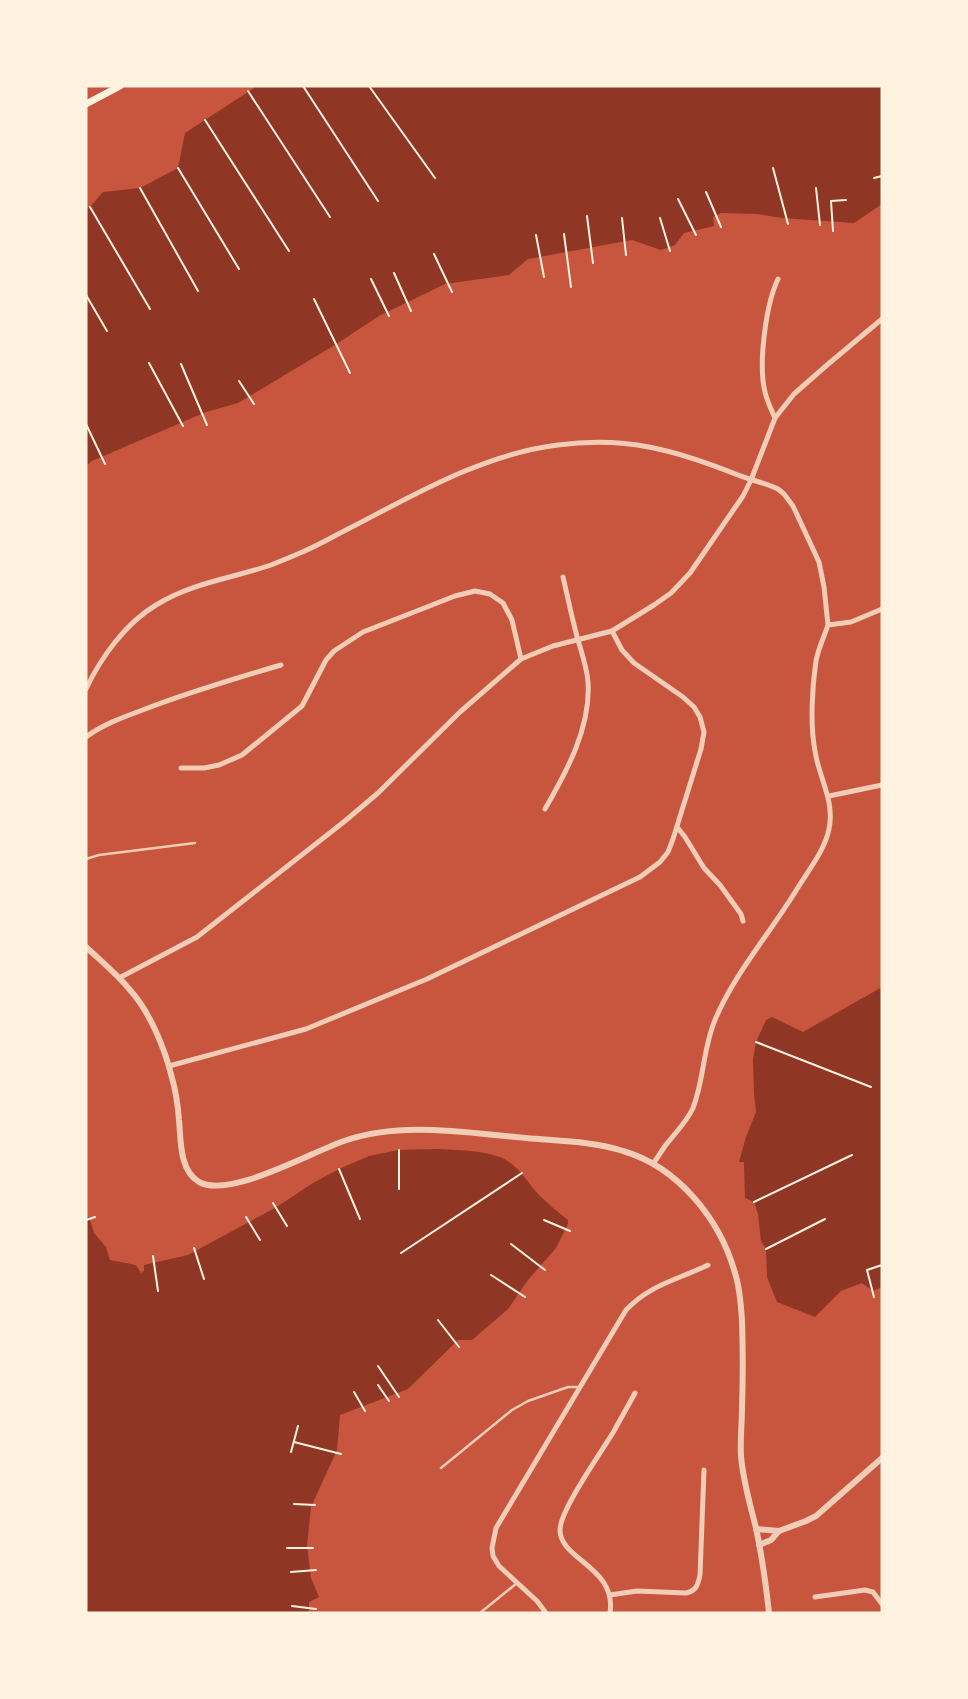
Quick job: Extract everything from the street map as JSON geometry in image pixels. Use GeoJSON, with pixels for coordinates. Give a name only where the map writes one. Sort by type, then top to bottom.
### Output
{"type":"FeatureCollection","features":[{"type":"Feature","properties":{"kind":"main road"},"geometry":{"type":"LineString","coordinates":[[86,104],[120,86]]}},
{"type":"Feature","properties":{"kind":"street"},"geometry":{"type":"LineString","coordinates":[[775,418],[765,393],[763,353],[772,292],[778,279]]}},
{"type":"Feature","properties":{"kind":"street"},"geometry":{"type":"LineString","coordinates":[[119,978],[197,937],[337,827],[521,659],[553,646],[612,631],[671,593],[690,573],[743,496],[775,418],[802,387],[882,319]]}},
{"type":"Feature","properties":{"kind":"street"},"geometry":{"type":"LineString","coordinates":[[86,689],[110,647],[155,605],[204,584],[271,565],[467,470],[504,457],[559,444],[614,441],[643,444],[694,458],[778,489],[793,506],[812,543],[824,587],[828,625],[817,659],[812,719],[815,753],[829,796],[830,828],[825,842],[786,907],[726,998],[706,1045],[692,1109],[653,1164]]}},
{"type":"Feature","properties":{"kind":"street"},"geometry":{"type":"LineString","coordinates":[[545,808],[575,750],[586,712],[588,679],[562,577]]}},
{"type":"Feature","properties":{"kind":"street"},"geometry":{"type":"LineString","coordinates":[[181,768],[219,765],[242,755],[302,706],[334,651],[363,632],[455,596],[475,591],[491,594],[503,603],[512,620],[521,659]]}},
{"type":"Feature","properties":{"kind":"street"},"geometry":{"type":"LineString","coordinates":[[828,625],[851,622],[882,609]]}},
{"type":"Feature","properties":{"kind":"street"},"geometry":{"type":"LineString","coordinates":[[169,1066],[331,1020],[439,974],[640,877],[660,862],[668,852],[677,827],[704,732],[694,707],[634,663],[622,650],[612,631]]}},
{"type":"Feature","properties":{"kind":"street"},"geometry":{"type":"LineString","coordinates":[[86,737],[96,729],[174,698],[281,665]]}},
{"type":"Feature","properties":{"kind":"street"},"geometry":{"type":"LineString","coordinates":[[829,796],[882,785]]}},
{"type":"Feature","properties":{"kind":"street"},"geometry":{"type":"LineString","coordinates":[[677,827],[704,868],[741,914],[743,921]]}},
{"type":"Feature","properties":{"kind":"street"},"geometry":{"type":"LineString","coordinates":[[86,947],[139,1000],[155,1030],[176,1094],[184,1159],[193,1177],[200,1182],[212,1186],[238,1184],[358,1136],[422,1129],[583,1143],[619,1149],[653,1164],[680,1184],[703,1209],[724,1243],[738,1287],[742,1320],[741,1457],[759,1545],[769,1613]]}},
{"type":"Feature","properties":{"kind":"street"},"geometry":{"type":"LineString","coordinates":[[546,1613],[537,1601],[499,1566],[492,1548],[496,1528],[618,1322],[634,1302],[658,1285],[708,1265]]}},
{"type":"Feature","properties":{"kind":"street"},"geometry":{"type":"LineString","coordinates":[[610,1613],[610,1595],[603,1582],[567,1547],[561,1539],[560,1529],[562,1518],[575,1494],[635,1393]]}},
{"type":"Feature","properties":{"kind":"street"},"geometry":{"type":"LineString","coordinates":[[756,1529],[779,1531],[816,1516],[882,1458]]}},
{"type":"Feature","properties":{"kind":"street"},"geometry":{"type":"LineString","coordinates":[[610,1595],[637,1591],[686,1594],[697,1587],[700,1575],[704,1470]]}},
{"type":"Feature","properties":{"kind":"street"},"geometry":{"type":"LineString","coordinates":[[759,1545],[771,1540],[779,1531]]}},
{"type":"Feature","properties":{"kind":"street"},"geometry":{"type":"LineString","coordinates":[[815,1597],[865,1590],[873,1592],[882,1604]]}},
{"type":"Feature","properties":{"kind":"lane"},"geometry":{"type":"LineString","coordinates":[[86,859],[195,842]]}},
{"type":"Feature","properties":{"kind":"lane"},"geometry":{"type":"LineString","coordinates":[[441,1468],[512,1410],[528,1401],[568,1387],[580,1387]]}},
{"type":"Feature","properties":{"kind":"lane"},"geometry":{"type":"LineString","coordinates":[[480,1613],[517,1583]]}},
{"type":"Feature","properties":{"kind":"path"},"geometry":{"type":"LineString","coordinates":[[303,86],[378,201]]}},
{"type":"Feature","properties":{"kind":"path"},"geometry":{"type":"LineString","coordinates":[[369,86],[435,178]]}},
{"type":"Feature","properties":{"kind":"path"},"geometry":{"type":"LineString","coordinates":[[248,91],[330,217]]}},
{"type":"Feature","properties":{"kind":"path"},"geometry":{"type":"LineString","coordinates":[[205,120],[289,251]]}},
{"type":"Feature","properties":{"kind":"path"},"geometry":{"type":"LineString","coordinates":[[178,168],[239,269]]}},
{"type":"Feature","properties":{"kind":"path"},"geometry":{"type":"LineString","coordinates":[[773,168],[788,224]]}},
{"type":"Feature","properties":{"kind":"path"},"geometry":{"type":"LineString","coordinates":[[874,178],[882,176]]}},
{"type":"Feature","properties":{"kind":"path"},"geometry":{"type":"LineString","coordinates":[[140,188],[198,291]]}},
{"type":"Feature","properties":{"kind":"path"},"geometry":{"type":"LineString","coordinates":[[816,188],[820,225]]}},
{"type":"Feature","properties":{"kind":"path"},"geometry":{"type":"LineString","coordinates":[[706,192],[721,227]]}},
{"type":"Feature","properties":{"kind":"path"},"geometry":{"type":"LineString","coordinates":[[678,199],[696,235]]}},
{"type":"Feature","properties":{"kind":"path"},"geometry":{"type":"LineString","coordinates":[[833,231],[831,201],[846,200]]}},
{"type":"Feature","properties":{"kind":"path"},"geometry":{"type":"LineString","coordinates":[[90,207],[150,309]]}},
{"type":"Feature","properties":{"kind":"path"},"geometry":{"type":"LineString","coordinates":[[587,216],[593,263]]}},
{"type":"Feature","properties":{"kind":"path"},"geometry":{"type":"LineString","coordinates":[[622,218],[625,255]]}},
{"type":"Feature","properties":{"kind":"path"},"geometry":{"type":"LineString","coordinates":[[660,218],[670,251]]}},
{"type":"Feature","properties":{"kind":"path"},"geometry":{"type":"LineString","coordinates":[[564,234],[571,287]]}},
{"type":"Feature","properties":{"kind":"path"},"geometry":{"type":"LineString","coordinates":[[536,235],[544,277]]}},
{"type":"Feature","properties":{"kind":"path"},"geometry":{"type":"LineString","coordinates":[[434,254],[452,292]]}},
{"type":"Feature","properties":{"kind":"path"},"geometry":{"type":"LineString","coordinates":[[394,273],[411,311]]}},
{"type":"Feature","properties":{"kind":"path"},"geometry":{"type":"LineString","coordinates":[[371,279],[388,316]]}},
{"type":"Feature","properties":{"kind":"path"},"geometry":{"type":"LineString","coordinates":[[86,295],[107,331]]}},
{"type":"Feature","properties":{"kind":"path"},"geometry":{"type":"LineString","coordinates":[[314,299],[350,373]]}},
{"type":"Feature","properties":{"kind":"path"},"geometry":{"type":"LineString","coordinates":[[149,363],[183,426]]}},
{"type":"Feature","properties":{"kind":"path"},"geometry":{"type":"LineString","coordinates":[[181,364],[207,425]]}},
{"type":"Feature","properties":{"kind":"path"},"geometry":{"type":"LineString","coordinates":[[239,381],[254,404]]}},
{"type":"Feature","properties":{"kind":"path"},"geometry":{"type":"LineString","coordinates":[[86,424],[104,464]]}},
{"type":"Feature","properties":{"kind":"path"},"geometry":{"type":"LineString","coordinates":[[756,1042],[871,1087]]}},
{"type":"Feature","properties":{"kind":"path"},"geometry":{"type":"LineString","coordinates":[[399,1150],[399,1189]]}},
{"type":"Feature","properties":{"kind":"path"},"geometry":{"type":"LineString","coordinates":[[754,1202],[852,1155]]}},
{"type":"Feature","properties":{"kind":"path"},"geometry":{"type":"LineString","coordinates":[[339,1169],[360,1219]]}},
{"type":"Feature","properties":{"kind":"path"},"geometry":{"type":"LineString","coordinates":[[401,1253],[522,1173]]}},
{"type":"Feature","properties":{"kind":"path"},"geometry":{"type":"LineString","coordinates":[[273,1203],[287,1226]]}},
{"type":"Feature","properties":{"kind":"path"},"geometry":{"type":"LineString","coordinates":[[86,1220],[95,1217]]}},
{"type":"Feature","properties":{"kind":"path"},"geometry":{"type":"LineString","coordinates":[[246,1217],[260,1240]]}},
{"type":"Feature","properties":{"kind":"path"},"geometry":{"type":"LineString","coordinates":[[766,1249],[825,1219]]}},
{"type":"Feature","properties":{"kind":"path"},"geometry":{"type":"LineString","coordinates":[[544,1220],[570,1231]]}},
{"type":"Feature","properties":{"kind":"path"},"geometry":{"type":"LineString","coordinates":[[511,1244],[545,1270]]}},
{"type":"Feature","properties":{"kind":"path"},"geometry":{"type":"LineString","coordinates":[[194,1248],[204,1279]]}},
{"type":"Feature","properties":{"kind":"path"},"geometry":{"type":"LineString","coordinates":[[153,1256],[158,1291]]}},
{"type":"Feature","properties":{"kind":"path"},"geometry":{"type":"LineString","coordinates":[[874,1297],[867,1270],[882,1265]]}},
{"type":"Feature","properties":{"kind":"path"},"geometry":{"type":"LineString","coordinates":[[491,1275],[525,1297]]}},
{"type":"Feature","properties":{"kind":"path"},"geometry":{"type":"LineString","coordinates":[[438,1320],[459,1347]]}},
{"type":"Feature","properties":{"kind":"path"},"geometry":{"type":"LineString","coordinates":[[378,1366],[399,1397]]}},
{"type":"Feature","properties":{"kind":"path"},"geometry":{"type":"LineString","coordinates":[[378,1385],[389,1401]]}},
{"type":"Feature","properties":{"kind":"path"},"geometry":{"type":"LineString","coordinates":[[354,1392],[365,1411]]}},
{"type":"Feature","properties":{"kind":"path"},"geometry":{"type":"LineString","coordinates":[[291,1452],[298,1426]]}},
{"type":"Feature","properties":{"kind":"path"},"geometry":{"type":"LineString","coordinates":[[294,1442],[341,1454]]}},
{"type":"Feature","properties":{"kind":"path"},"geometry":{"type":"LineString","coordinates":[[293,1504],[315,1505]]}},
{"type":"Feature","properties":{"kind":"path"},"geometry":{"type":"LineString","coordinates":[[287,1548],[313,1548]]}},
{"type":"Feature","properties":{"kind":"path"},"geometry":{"type":"LineString","coordinates":[[291,1572],[316,1570]]}},
{"type":"Feature","properties":{"kind":"path"},"geometry":{"type":"LineString","coordinates":[[292,1606],[316,1609]]}},
{"type":"Feature","properties":{"kind":"shaded area"},"geometry":{"type":"Polygon","coordinates":[[[257,86],[882,86],[882,204],[854,223],[721,213],[713,217],[714,226],[684,233],[675,245],[661,250],[632,240],[528,259],[509,275],[445,284],[379,316],[238,403],[206,412],[86,466],[86,208],[103,192],[140,188],[178,168],[185,133],[257,86]]]}},
{"type":"Feature","properties":{"kind":"shaded area"},"geometry":{"type":"Polygon","coordinates":[[[882,987],[882,1287],[873,1291],[862,1283],[841,1291],[815,1317],[777,1302],[767,1277],[766,1249],[761,1241],[758,1214],[754,1202],[745,1198],[744,1162],[739,1162],[756,1112],[753,1059],[756,1042],[766,1020],[772,1017],[803,1032],[882,987]]]}},
{"type":"Feature","properties":{"kind":"shaded area"},"geometry":{"type":"Polygon","coordinates":[[[399,1150],[476,1152],[506,1160],[542,1198],[568,1220],[568,1224],[556,1248],[528,1280],[508,1309],[472,1340],[458,1340],[408,1389],[340,1415],[337,1450],[311,1507],[307,1546],[311,1578],[319,1597],[309,1602],[309,1613],[86,1613],[86,1217],[89,1217],[94,1233],[106,1247],[110,1260],[136,1265],[141,1273],[144,1271],[144,1265],[188,1255],[275,1208],[313,1183],[369,1156],[399,1150]]]}}]}
